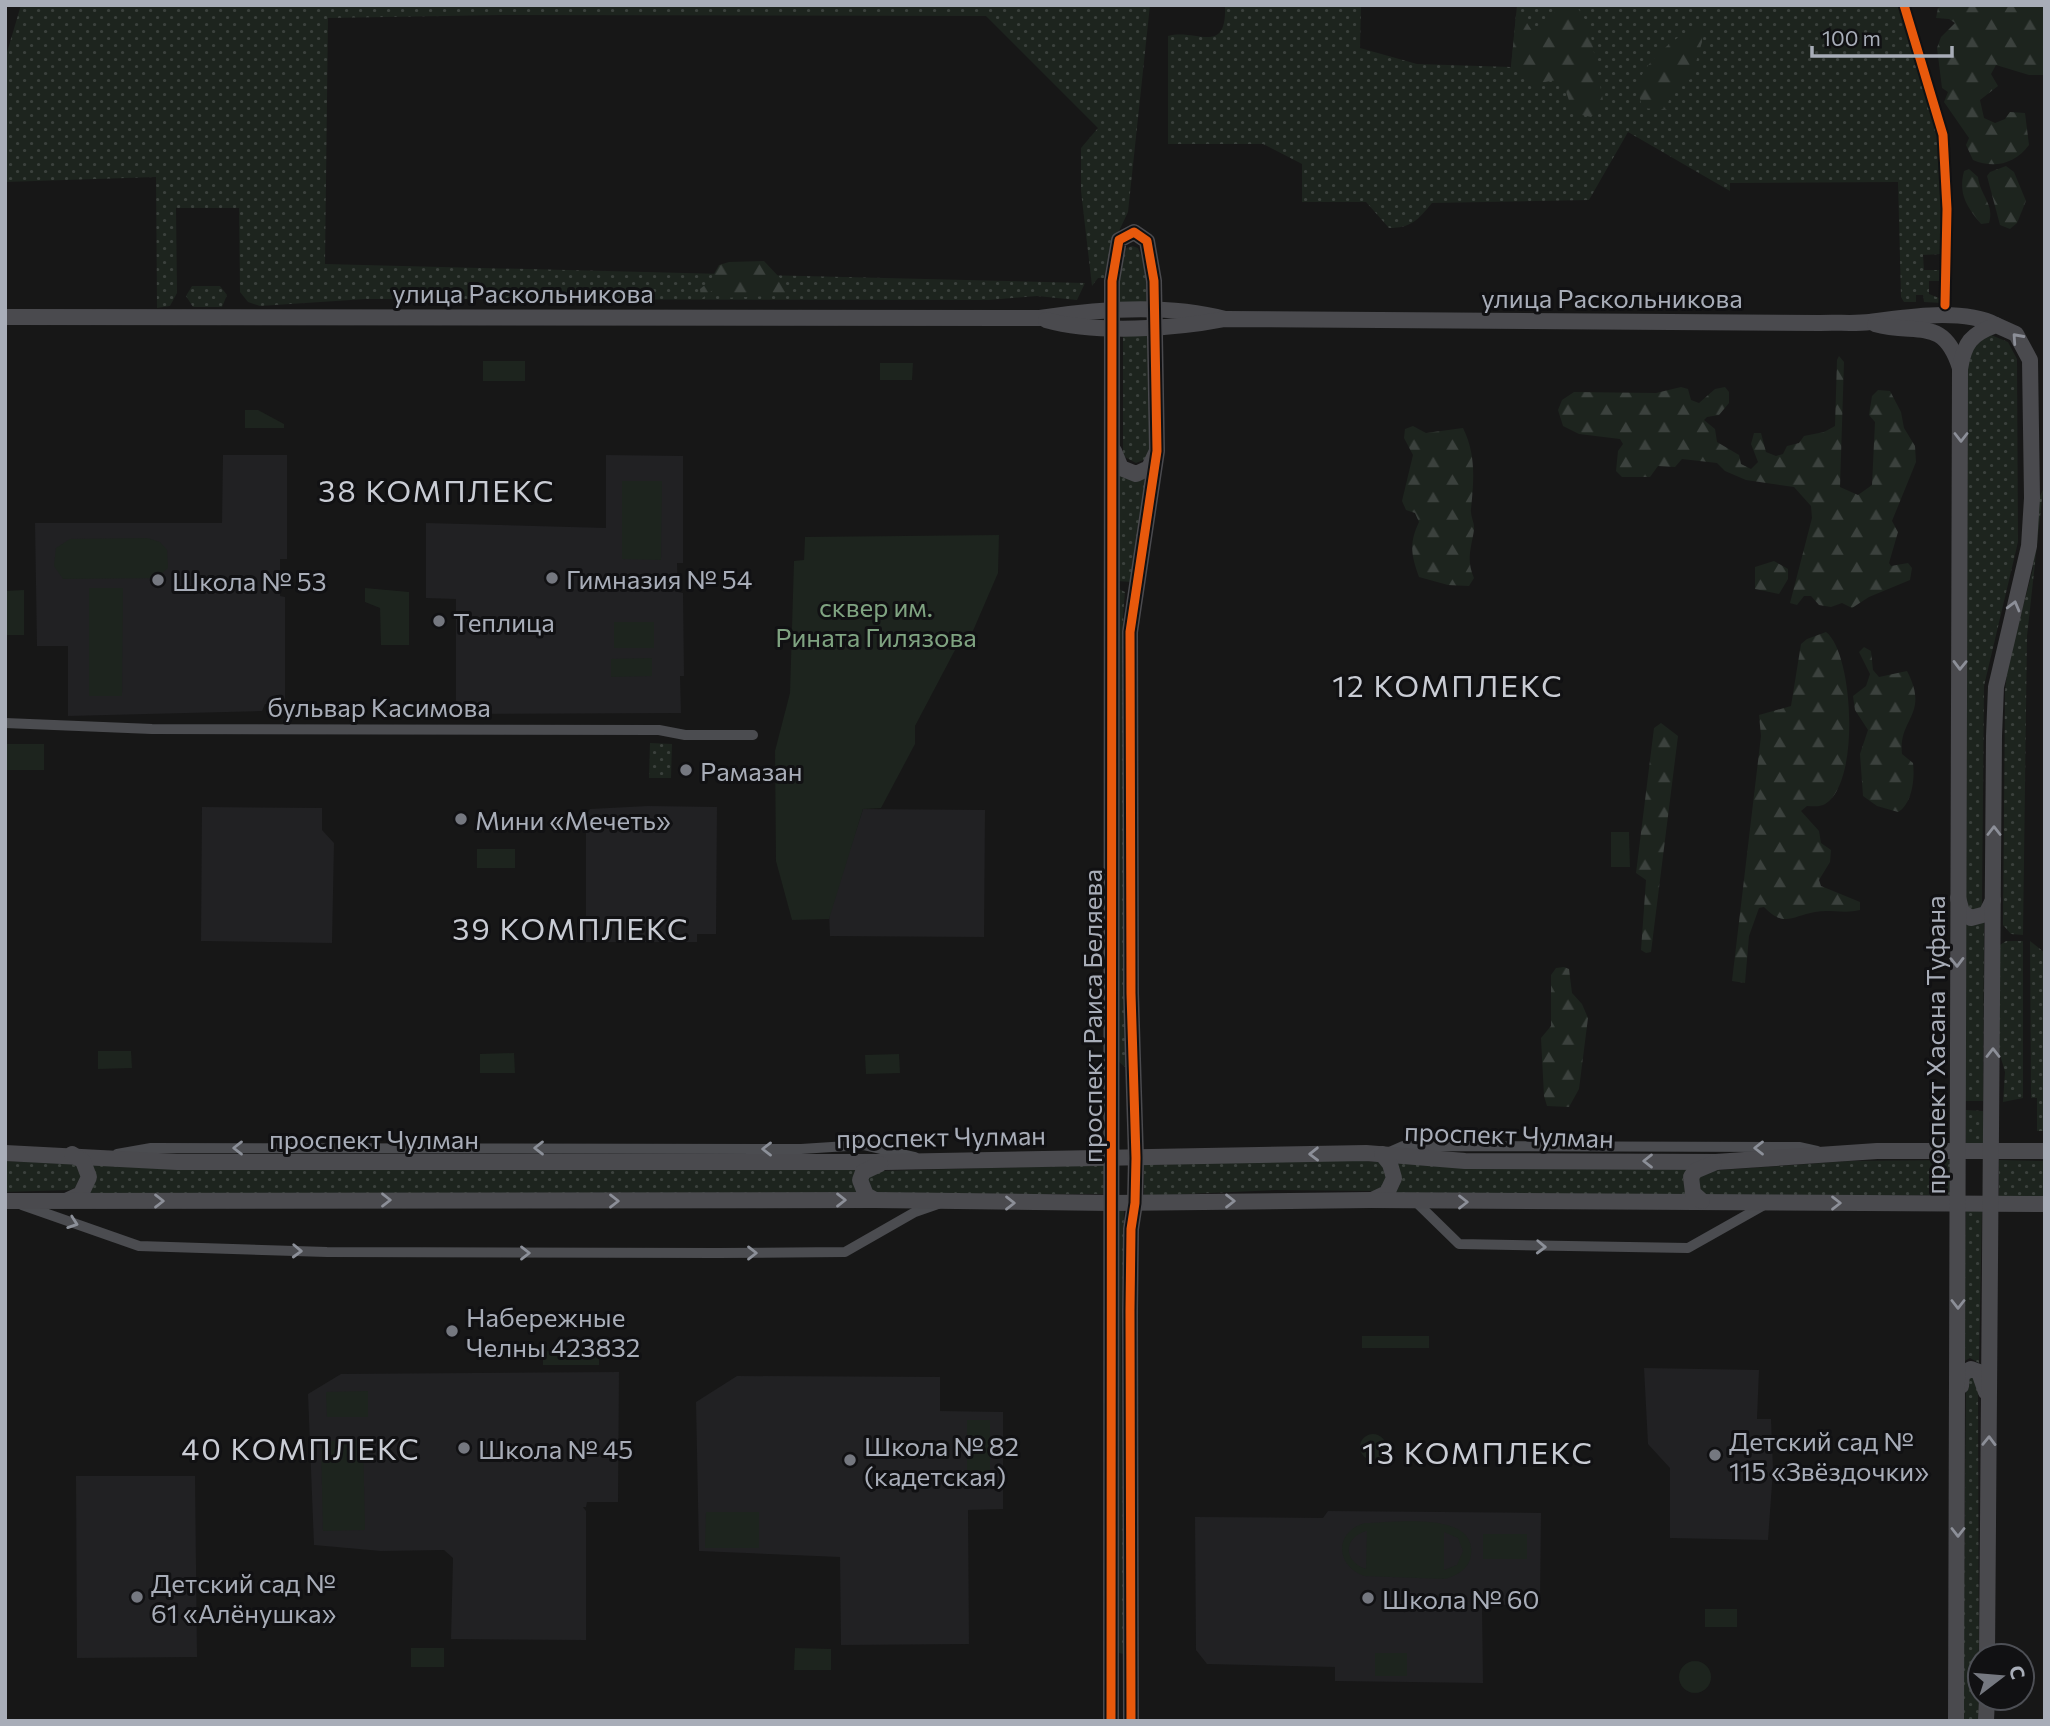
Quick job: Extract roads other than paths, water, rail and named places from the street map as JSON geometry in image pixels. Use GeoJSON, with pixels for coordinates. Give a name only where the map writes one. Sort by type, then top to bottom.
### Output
{"type":"FeatureCollection","features":[{"type":"Feature","properties":{"kind":"street"},"geometry":{"type":"LineString","coordinates":[[1904,5],[1943,135],[1947,209],[1945,305]]}},
{"type":"Feature","properties":{"kind":"street","name":"проспект Раиса Беляева"},"geometry":{"type":"LineString","coordinates":[[1111,1721],[1112,281],[1118,243],[1134,232],[1147,241],[1154,276],[1157,451],[1130,632],[1131,993],[1136,1158],[1135,1203],[1130,1229],[1131,1721]]}},
{"type":"Feature","properties":{"kind":"street","name":"улица Раскольникова"},"geometry":{"type":"LineString","coordinates":[[5,317],[1040,318],[1078,312],[1112,319],[1155,319],[1187,327],[1226,319],[1869,322],[1920,316],[1968,317],[1996,325]]}},
{"type":"Feature","properties":{"kind":"street"},"geometry":{"type":"LineString","coordinates":[[1869,322],[1937,333],[1951,345],[1960,369]]}},
{"type":"Feature","properties":{"kind":"street"},"geometry":{"type":"LineString","coordinates":[[1960,369],[1966,342],[1978,331],[1996,325],[2016,334],[2030,360],[2032,498],[2029,546],[1996,687],[1987,1642]]}},
{"type":"Feature","properties":{"kind":"street","name":"проспект Хасана Туфана"},"geometry":{"type":"LineString","coordinates":[[1956,1721],[1960,369]]}},
{"type":"Feature","properties":{"kind":"street"},"geometry":{"type":"LineString","coordinates":[[1113,449],[1121,468],[1136,474],[1149,468],[1157,451]]}},
{"type":"Feature","properties":{"kind":"street"},"geometry":{"type":"LineString","coordinates":[[1113,590],[1126,584],[1135,595]]}},
{"type":"Feature","properties":{"kind":"street","name":"бульвар Касимова"},"geometry":{"type":"LineString","coordinates":[[5,723],[152,729],[646,729],[685,734],[753,735]]}},
{"type":"Feature","properties":{"kind":"street"},"geometry":{"type":"LineString","coordinates":[[1957,894],[1962,912],[1971,918],[1986,914],[1993,900]]}},
{"type":"Feature","properties":{"kind":"street"},"geometry":{"type":"LineString","coordinates":[[1112,1060],[1116,1067],[1125,1071],[1135,1063]]}},
{"type":"Feature","properties":{"kind":"street"},"geometry":{"type":"LineString","coordinates":[[104,1157],[151,1148],[801,1149],[863,1145],[931,1160]]}},
{"type":"Feature","properties":{"kind":"street"},"geometry":{"type":"LineString","coordinates":[[1370,1200],[1387,1193],[1394,1178],[1390,1164],[1382,1154],[1403,1146],[1799,1147],[1826,1153]]}},
{"type":"Feature","properties":{"kind":"street","name":"проспект Чулман"},"geometry":{"type":"LineString","coordinates":[[5,1153],[72,1154],[177,1162],[886,1162],[1382,1154],[1465,1161],[1716,1162],[1826,1153],[2045,1151]]}},
{"type":"Feature","properties":{"kind":"street"},"geometry":{"type":"LineString","coordinates":[[66,1201],[81,1194],[89,1177],[83,1161],[72,1154]]}},
{"type":"Feature","properties":{"kind":"street"},"geometry":{"type":"LineString","coordinates":[[875,1200],[866,1195],[860,1180],[863,1172],[870,1167],[886,1162]]}},
{"type":"Feature","properties":{"kind":"street"},"geometry":{"type":"LineString","coordinates":[[1702,1201],[1693,1193],[1691,1177],[1695,1171],[1716,1162]]}},
{"type":"Feature","properties":{"kind":"street"},"geometry":{"type":"LineString","coordinates":[[7,1201],[875,1200],[942,1203],[1135,1203],[1370,1200],[2045,1204]]}},
{"type":"Feature","properties":{"kind":"street"},"geometry":{"type":"LineString","coordinates":[[7,1201],[139,1245],[327,1252],[845,1252],[915,1212],[942,1203]]}},
{"type":"Feature","properties":{"kind":"street"},"geometry":{"type":"LineString","coordinates":[[1416,1202],[1460,1244],[1571,1248],[1688,1248],[1768,1203]]}},
{"type":"Feature","properties":{"kind":"street"},"geometry":{"type":"LineString","coordinates":[[1958,1403],[1962,1374],[1971,1369],[1979,1372],[1990,1404]]}},
{"type":"Feature","properties":{"kind":"street"},"geometry":{"type":"LineString","coordinates":[[1111,1669],[1122,1658],[1131,1670]]}},
{"type":"Feature","properties":{"kind":"place","name":"Гимназия № 54"},"geometry":{"type":"Point","coordinates":[552,578]}},
{"type":"Feature","properties":{"kind":"place","name":"Школа № 53"},"geometry":{"type":"Point","coordinates":[158,580]}},
{"type":"Feature","properties":{"kind":"place","name":"Теплица"},"geometry":{"type":"Point","coordinates":[439,621]}},
{"type":"Feature","properties":{"kind":"place","name":"Рамазан"},"geometry":{"type":"Point","coordinates":[686,770]}},
{"type":"Feature","properties":{"kind":"place","name":"Мини «Мечеть»"},"geometry":{"type":"Point","coordinates":[461,819]}},
{"type":"Feature","properties":{"kind":"place","name":"Набережные Челны 423832"},"geometry":{"type":"Point","coordinates":[452,1331]}},
{"type":"Feature","properties":{"kind":"place","name":"Школа № 45"},"geometry":{"type":"Point","coordinates":[464,1448]}},
{"type":"Feature","properties":{"kind":"place","name":"Детский сад № 115 «Звёздочки»"},"geometry":{"type":"Point","coordinates":[1715,1455]}},
{"type":"Feature","properties":{"kind":"place","name":"Школа № 82 (кадетская)"},"geometry":{"type":"Point","coordinates":[850,1460]}},
{"type":"Feature","properties":{"kind":"place","name":"Детский сад № 61 «Алёнушка»"},"geometry":{"type":"Point","coordinates":[137,1597]}},
{"type":"Feature","properties":{"kind":"place","name":"Школа № 60"},"geometry":{"type":"Point","coordinates":[1368,1598]}},
{"type":"Feature","properties":{"kind":"district","name":"38 КОМПЛЕКС"},"geometry":{"type":"Point","coordinates":[437,489]}},
{"type":"Feature","properties":{"kind":"district","name":"12 КОМПЛЕКС"},"geometry":{"type":"Point","coordinates":[1448,684]}},
{"type":"Feature","properties":{"kind":"district","name":"39 КОМПЛЕКС"},"geometry":{"type":"Point","coordinates":[571,927]}},
{"type":"Feature","properties":{"kind":"district","name":"40 КОМПЛЕКС"},"geometry":{"type":"Point","coordinates":[301,1447]}},
{"type":"Feature","properties":{"kind":"district","name":"13 КОМПЛЕКС"},"geometry":{"type":"Point","coordinates":[1478,1451]}},
{"type":"Feature","properties":{"kind":"park label","name":"сквер им. Рината Гилязова"},"geometry":{"type":"Point","coordinates":[876,621]}}]}
